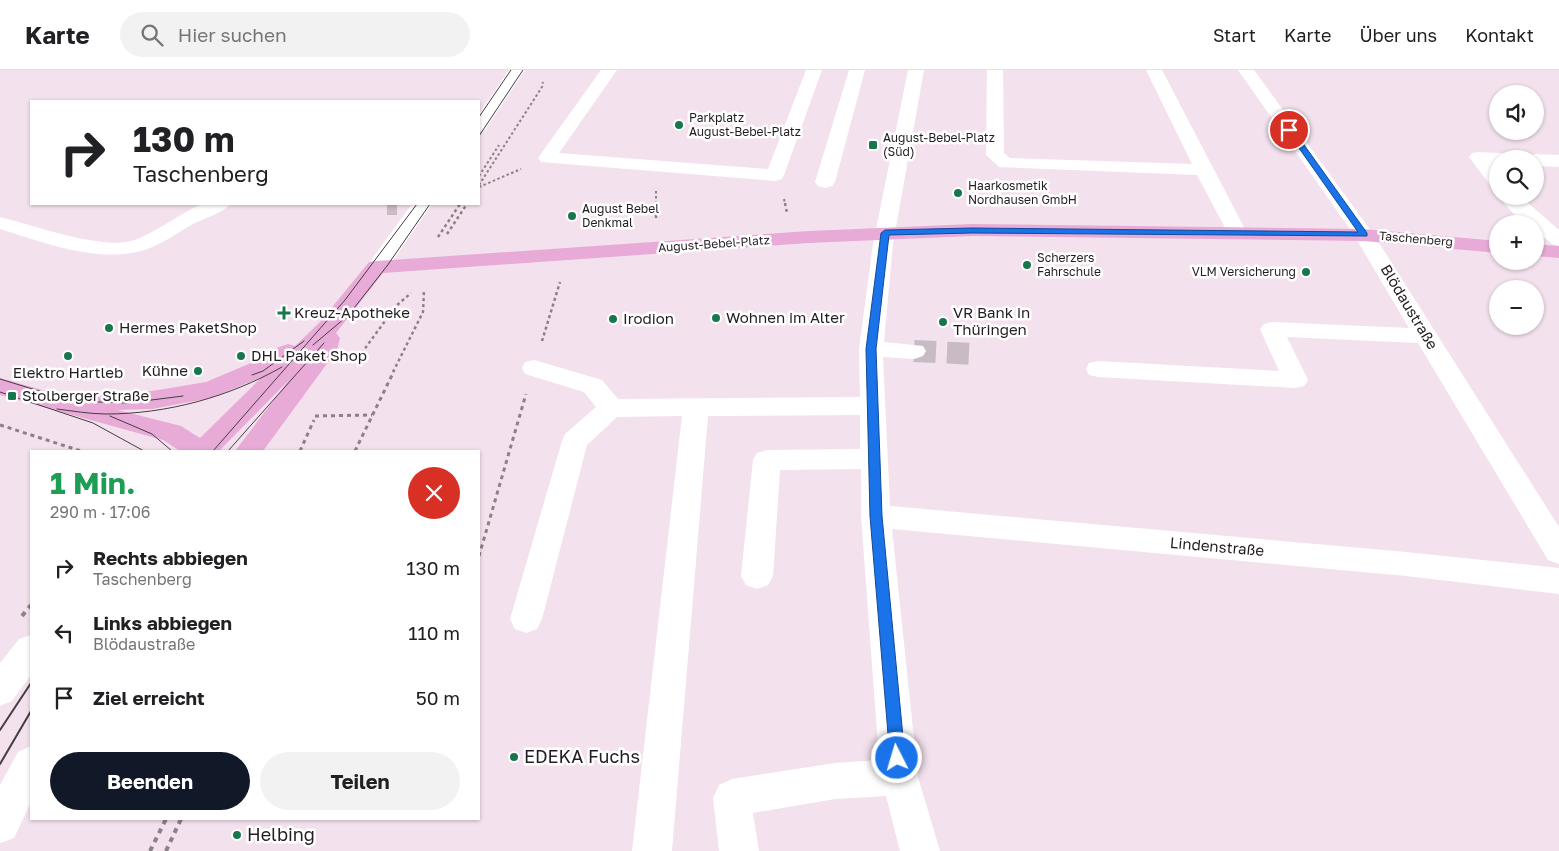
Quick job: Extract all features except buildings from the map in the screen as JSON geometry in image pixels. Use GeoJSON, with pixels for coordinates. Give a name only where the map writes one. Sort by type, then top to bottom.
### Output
{"type":"FeatureCollection","features":[{"type":"Feature","properties":{"kind":"main road","name":"Taschenberg"},"geometry":{"type":"LineString","coordinates":[[885,233],[972,230],[1364,235],[1489,246]]}},
{"type":"Feature","properties":{"kind":"main road","name":"August-Bebel-Platz"},"geometry":{"type":"LineString","coordinates":[[377,267],[885,233]]}},
{"type":"Feature","properties":{"kind":"main road"},"geometry":{"type":"LineString","coordinates":[[1544,251],[1559,252]]}},
{"type":"Feature","properties":{"kind":"main road"},"geometry":{"type":"LineString","coordinates":[[203,450],[327,328],[377,267]]}},
{"type":"Feature","properties":{"kind":"main road"},"geometry":{"type":"LineString","coordinates":[[60,404],[152,400],[211,390],[260,369],[327,328]]}},
{"type":"Feature","properties":{"kind":"main road"},"geometry":{"type":"LineString","coordinates":[[250,450],[325,350],[328,338],[327,328]]}},
{"type":"Feature","properties":{"kind":"main road"},"geometry":{"type":"LineString","coordinates":[[0,386],[60,404],[172,433],[200,450]]}},
{"type":"Feature","properties":{"kind":"street"},"geometry":{"type":"LineString","coordinates":[[480,125],[517,70]]}},
{"type":"Feature","properties":{"kind":"street"},"geometry":{"type":"LineString","coordinates":[[547,158],[609,70]]}},
{"type":"Feature","properties":{"kind":"street"},"geometry":{"type":"LineString","coordinates":[[547,158],[775,175],[814,70]]}},
{"type":"Feature","properties":{"kind":"street"},"geometry":{"type":"LineString","coordinates":[[825,182],[857,70]]}},
{"type":"Feature","properties":{"kind":"street"},"geometry":{"type":"LineString","coordinates":[[916,70],[885,233],[871,349],[876,516],[899,777],[920,851]]}},
{"type":"Feature","properties":{"kind":"street"},"geometry":{"type":"LineString","coordinates":[[995,70],[995,155],[1006,163],[1204,170]]}},
{"type":"Feature","properties":{"kind":"street"},"geometry":{"type":"LineString","coordinates":[[1154,70],[1237,233]]}},
{"type":"Feature","properties":{"kind":"street","name":"Blödaustraße"},"geometry":{"type":"LineString","coordinates":[[1246,70],[1364,235],[1559,552]]}},
{"type":"Feature","properties":{"kind":"street"},"geometry":{"type":"LineString","coordinates":[[1489,158],[1478,157],[1489,171]]}},
{"type":"Feature","properties":{"kind":"street"},"geometry":{"type":"LineString","coordinates":[[1544,160],[1559,161]]}},
{"type":"Feature","properties":{"kind":"street"},"geometry":{"type":"LineString","coordinates":[[0,223],[114,250],[140,245],[205,209],[217,205]]}},
{"type":"Feature","properties":{"kind":"street"},"geometry":{"type":"LineString","coordinates":[[377,267],[420,205]]}},
{"type":"Feature","properties":{"kind":"street"},"geometry":{"type":"LineString","coordinates":[[1516,205],[1559,240]]}},
{"type":"Feature","properties":{"kind":"street"},"geometry":{"type":"LineString","coordinates":[[1098,368],[1295,380],[1272,329],[1426,336]]}},
{"type":"Feature","properties":{"kind":"street"},"geometry":{"type":"LineString","coordinates":[[871,349],[914,351]]}},
{"type":"Feature","properties":{"kind":"street"},"geometry":{"type":"LineString","coordinates":[[534,368],[593,386],[610,408]]}},
{"type":"Feature","properties":{"kind":"street"},"geometry":{"type":"LineString","coordinates":[[526,619],[575,441],[610,408],[872,406]]}},
{"type":"Feature","properties":{"kind":"street"},"geometry":{"type":"LineString","coordinates":[[652,851],[696,407]]}},
{"type":"Feature","properties":{"kind":"street"},"geometry":{"type":"LineString","coordinates":[[757,576],[767,460],[874,459]]}},
{"type":"Feature","properties":{"kind":"street","name":"Lindenstraße"},"geometry":{"type":"LineString","coordinates":[[876,516],[1396,563],[1559,581]]}},
{"type":"Feature","properties":{"kind":"street"},"geometry":{"type":"LineString","coordinates":[[0,690],[30,649]]}},
{"type":"Feature","properties":{"kind":"street"},"geometry":{"type":"LineString","coordinates":[[0,824],[30,766]]}},
{"type":"Feature","properties":{"kind":"street"},"geometry":{"type":"LineString","coordinates":[[739,851],[732,798],[835,781],[899,777]]}},
{"type":"Feature","properties":{"kind":"path"},"geometry":{"type":"LineString","coordinates":[[480,184],[542,87],[543,78]]}},
{"type":"Feature","properties":{"kind":"path"},"geometry":{"type":"LineString","coordinates":[[480,186],[547,158]]}},
{"type":"Feature","properties":{"kind":"path"},"geometry":{"type":"LineString","coordinates":[[431,263],[466,205]]}},
{"type":"Feature","properties":{"kind":"path"},"geometry":{"type":"LineString","coordinates":[[480,553],[560,282],[558,275]]}},
{"type":"Feature","properties":{"kind":"path"},"geometry":{"type":"LineString","coordinates":[[355,450],[423,312],[424,285],[396,306],[356,361]]}},
{"type":"Feature","properties":{"kind":"path"},"geometry":{"type":"LineString","coordinates":[[300,450],[316,416],[322,408]]}},
{"type":"Feature","properties":{"kind":"path"},"geometry":{"type":"LineString","coordinates":[[0,425],[79,450]]}},
{"type":"Feature","properties":{"kind":"path"},"geometry":{"type":"LineString","coordinates":[[150,851],[166,820]]}},
{"type":"Feature","properties":{"kind":"path"},"geometry":{"type":"LineString","coordinates":[[166,851],[181,820]]}},
{"type":"Feature","properties":{"kind":"tunnel"},"geometry":{"type":"LineString","coordinates":[[914,351],[975,354]]}},
{"type":"Feature","properties":{"kind":"tram line"},"geometry":{"type":"LineString","coordinates":[[480,116],[511,70]]}},
{"type":"Feature","properties":{"kind":"tram line"},"geometry":{"type":"LineString","coordinates":[[480,134],[523,70]]}},
{"type":"Feature","properties":{"kind":"tram line"},"geometry":{"type":"LineString","coordinates":[[214,450],[345,300],[416,205]]}},
{"type":"Feature","properties":{"kind":"tram line"},"geometry":{"type":"LineString","coordinates":[[348,315],[387,266],[429,205]]}},
{"type":"Feature","properties":{"kind":"tram line"},"geometry":{"type":"LineString","coordinates":[[313,345],[348,315]]}},
{"type":"Feature","properties":{"kind":"tram line"},"geometry":{"type":"LineString","coordinates":[[252,375],[263,371],[304,341]]}},
{"type":"Feature","properties":{"kind":"tram line"},"geometry":{"type":"LineString","coordinates":[[229,450],[324,343]]}},
{"type":"Feature","properties":{"kind":"tram line"},"geometry":{"type":"LineString","coordinates":[[57,409],[106,414],[152,411],[175,407],[197,402],[241,387],[282,367]]}},
{"type":"Feature","properties":{"kind":"tram line"},"geometry":{"type":"LineString","coordinates":[[0,379],[78,403]]}},
{"type":"Feature","properties":{"kind":"tram line"},"geometry":{"type":"LineString","coordinates":[[0,392],[93,423],[142,450]]}},
{"type":"Feature","properties":{"kind":"tram line"},"geometry":{"type":"LineString","coordinates":[[72,401],[128,403],[183,396]]}},
{"type":"Feature","properties":{"kind":"tram line"},"geometry":{"type":"LineString","coordinates":[[110,416],[152,434],[171,450]]}},
{"type":"Feature","properties":{"kind":"tram line"},"geometry":{"type":"LineString","coordinates":[[0,730],[30,685]]}},
{"type":"Feature","properties":{"kind":"tram line"},"geometry":{"type":"LineString","coordinates":[[0,764],[30,713]]}},
{"type":"Feature","properties":{"kind":"place","name":"Parkplatz August-Bebel-Platz"},"geometry":{"type":"Point","coordinates":[679,125]}},
{"type":"Feature","properties":{"kind":"place","name":"August-Bebel-Platz (Süd)"},"geometry":{"type":"Point","coordinates":[873,145]}},
{"type":"Feature","properties":{"kind":"place","name":"Haarkosmetik Nordhausen GmbH"},"geometry":{"type":"Point","coordinates":[958,193]}},
{"type":"Feature","properties":{"kind":"place","name":"August Bebel Denkmal"},"geometry":{"type":"Point","coordinates":[572,216]}},
{"type":"Feature","properties":{"kind":"place","name":"Scherzers Fahrschule"},"geometry":{"type":"Point","coordinates":[1027,265]}},
{"type":"Feature","properties":{"kind":"place","name":"VLM Versicherung"},"geometry":{"type":"Point","coordinates":[1306,272]}},
{"type":"Feature","properties":{"kind":"place","name":"Kreuz-Apotheke"},"geometry":{"type":"Point","coordinates":[284,313]}},
{"type":"Feature","properties":{"kind":"place","name":"Wohnen im Alter"},"geometry":{"type":"Point","coordinates":[716,318]}},
{"type":"Feature","properties":{"kind":"place","name":"Irodion"},"geometry":{"type":"Point","coordinates":[613,319]}},
{"type":"Feature","properties":{"kind":"place","name":"VR Bank in Thüringen"},"geometry":{"type":"Point","coordinates":[943,322]}},
{"type":"Feature","properties":{"kind":"place","name":"Hermes PaketShop"},"geometry":{"type":"Point","coordinates":[109,328]}},
{"type":"Feature","properties":{"kind":"place","name":"Elektro Hartleb"},"geometry":{"type":"Point","coordinates":[68,356]}},
{"type":"Feature","properties":{"kind":"place","name":"DHL Paket Shop"},"geometry":{"type":"Point","coordinates":[241,356]}},
{"type":"Feature","properties":{"kind":"place","name":"Kühne"},"geometry":{"type":"Point","coordinates":[198,371]}},
{"type":"Feature","properties":{"kind":"place","name":"Stolberger Straße"},"geometry":{"type":"Point","coordinates":[12,396]}},
{"type":"Feature","properties":{"kind":"place","name":"EDEKA Fuchs"},"geometry":{"type":"Point","coordinates":[514,757]}},
{"type":"Feature","properties":{"kind":"place","name":"Helbing"},"geometry":{"type":"Point","coordinates":[237,835]}},
{"type":"Feature","properties":{"kind":"route"},"geometry":{"type":"LineString","coordinates":[[897,758],[876,516],[871,349],[885,233],[972,230],[1364,235],[1289,130]]}}]}
